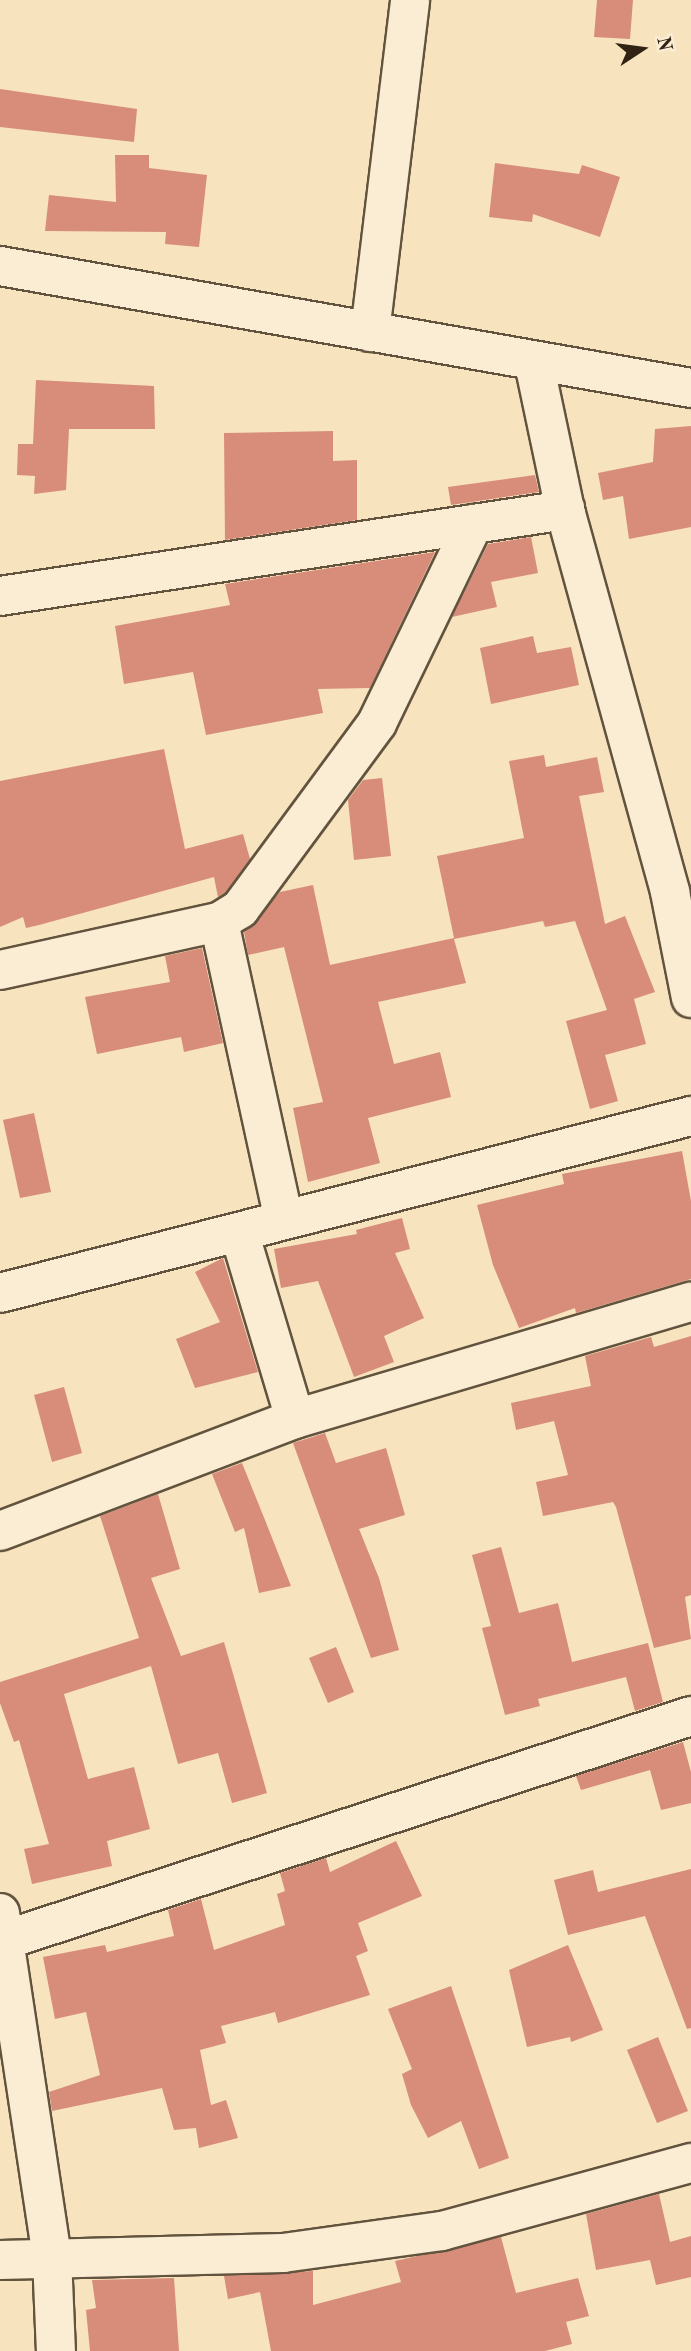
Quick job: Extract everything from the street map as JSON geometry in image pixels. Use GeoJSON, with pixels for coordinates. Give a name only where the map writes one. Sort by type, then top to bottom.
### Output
{"type":"FeatureCollection","features":[{"type":"Feature","properties":{"kind":"street"},"geometry":{"type":"LineString","coordinates":[[370,332],[410,0]]}},
{"type":"Feature","properties":{"kind":"street"},"geometry":{"type":"LineString","coordinates":[[0,266],[534,363],[608,370],[691,388]]}},
{"type":"Feature","properties":{"kind":"street"},"geometry":{"type":"LineString","coordinates":[[534,363],[565,510],[681,891],[691,998]]}},
{"type":"Feature","properties":{"kind":"street"},"geometry":{"type":"LineString","coordinates":[[0,596],[565,510]]}},
{"type":"Feature","properties":{"kind":"street"},"geometry":{"type":"LineString","coordinates":[[0,970],[219,922],[248,899],[377,723],[472,524]]}},
{"type":"Feature","properties":{"kind":"street"},"geometry":{"type":"LineString","coordinates":[[219,922],[284,1220]]}},
{"type":"Feature","properties":{"kind":"street"},"geometry":{"type":"LineString","coordinates":[[0,1293],[691,1116]]}},
{"type":"Feature","properties":{"kind":"street"},"geometry":{"type":"LineString","coordinates":[[239,1232],[295,1419]]}},
{"type":"Feature","properties":{"kind":"street"},"geometry":{"type":"LineString","coordinates":[[0,1531],[295,1419],[691,1302]]}},
{"type":"Feature","properties":{"kind":"street"},"geometry":{"type":"LineString","coordinates":[[56,2351],[52,2258],[2,1926],[691,1716]]}},
{"type":"Feature","properties":{"kind":"street"},"geometry":{"type":"LineString","coordinates":[[0,2260],[283,2253],[442,2231],[691,2163]]}},
{"type":"Feature","properties":{"kind":"building"},"geometry":{"type":"Polygon","coordinates":[[[597,0],[633,0],[630,39],[594,37],[597,0]]]}},
{"type":"Feature","properties":{"kind":"building"},"geometry":{"type":"Polygon","coordinates":[[[0,89],[137,109],[134,142],[0,127],[0,89]]]}},
{"type":"Feature","properties":{"kind":"building"},"geometry":{"type":"Polygon","coordinates":[[[115,155],[149,155],[149,168],[207,175],[199,247],[165,244],[166,232],[45,231],[49,195],[116,202],[115,155]]]}},
{"type":"Feature","properties":{"kind":"building"},"geometry":{"type":"Polygon","coordinates":[[[495,163],[579,174],[582,165],[620,177],[600,237],[533,214],[532,222],[489,217],[495,163]]]}},
{"type":"Feature","properties":{"kind":"building"},"geometry":{"type":"Polygon","coordinates":[[[36,380],[154,386],[155,429],[69,429],[66,490],[34,494],[35,476],[17,475],[18,444],[33,444],[36,380]]]}},
{"type":"Feature","properties":{"kind":"building"},"geometry":{"type":"Polygon","coordinates":[[[691,426],[691,527],[629,539],[623,496],[603,500],[598,473],[653,462],[655,429],[691,426]]]}},
{"type":"Feature","properties":{"kind":"building"},"geometry":{"type":"Polygon","coordinates":[[[333,431],[333,461],[357,460],[357,520],[225,540],[224,433],[333,431]]]}},
{"type":"Feature","properties":{"kind":"building"},"geometry":{"type":"Polygon","coordinates":[[[535,475],[539,492],[451,505],[448,487],[535,475]]]}},
{"type":"Feature","properties":{"kind":"building"},"geometry":{"type":"Polygon","coordinates":[[[531,537],[538,573],[491,582],[497,607],[452,617],[488,544],[531,537]]]}},
{"type":"Feature","properties":{"kind":"building"},"geometry":{"type":"Polygon","coordinates":[[[435,552],[370,688],[318,689],[323,713],[206,735],[193,672],[124,684],[115,626],[230,605],[225,584],[435,552]]]}},
{"type":"Feature","properties":{"kind":"building"},"geometry":{"type":"Polygon","coordinates":[[[533,636],[537,653],[571,647],[579,685],[491,704],[480,648],[533,636]]]}},
{"type":"Feature","properties":{"kind":"building"},"geometry":{"type":"Polygon","coordinates":[[[164,749],[185,849],[243,834],[250,859],[225,893],[218,897],[214,877],[39,925],[26,928],[23,917],[0,927],[0,781],[164,749]]]}},
{"type":"Feature","properties":{"kind":"building"},"geometry":{"type":"Polygon","coordinates":[[[544,755],[546,767],[597,757],[604,792],[579,796],[605,924],[625,916],[655,992],[634,999],[646,1044],[605,1055],[618,1101],[590,1109],[566,1021],[607,1010],[575,921],[545,927],[543,921],[454,939],[466,983],[378,1002],[394,1064],[440,1052],[451,1097],[368,1118],[380,1163],[308,1182],[293,1108],[323,1102],[284,947],[248,955],[244,932],[280,892],[313,885],[330,965],[454,938],[437,856],[524,838],[509,761],[544,755]]]}},
{"type":"Feature","properties":{"kind":"building"},"geometry":{"type":"Polygon","coordinates":[[[382,778],[391,856],[354,860],[348,800],[363,780],[382,778]]]}},
{"type":"Feature","properties":{"kind":"building"},"geometry":{"type":"Polygon","coordinates":[[[202,948],[223,1043],[184,1052],[181,1037],[97,1054],[85,997],[170,982],[165,956],[202,948]]]}},
{"type":"Feature","properties":{"kind":"building"},"geometry":{"type":"Polygon","coordinates":[[[34,1113],[51,1192],[20,1198],[3,1120],[34,1113]]]}},
{"type":"Feature","properties":{"kind":"building"},"geometry":{"type":"Polygon","coordinates":[[[682,1151],[691,1201],[691,1279],[576,1313],[575,1308],[519,1328],[493,1265],[477,1205],[564,1184],[562,1174],[682,1151]]]}},
{"type":"Feature","properties":{"kind":"building"},"geometry":{"type":"Polygon","coordinates":[[[402,1218],[410,1249],[395,1253],[424,1318],[384,1336],[394,1362],[354,1377],[318,1281],[281,1288],[274,1249],[357,1234],[356,1230],[402,1218]]]}},
{"type":"Feature","properties":{"kind":"building"},"geometry":{"type":"Polygon","coordinates":[[[223,1258],[258,1372],[195,1388],[176,1339],[220,1322],[195,1272],[223,1258]]]}},
{"type":"Feature","properties":{"kind":"building"},"geometry":{"type":"Polygon","coordinates":[[[691,1336],[691,1595],[685,1597],[691,1639],[654,1648],[616,1507],[613,1502],[543,1516],[536,1482],[568,1475],[554,1421],[516,1430],[511,1403],[591,1386],[585,1356],[651,1337],[654,1347],[691,1336]]]}},
{"type":"Feature","properties":{"kind":"building"},"geometry":{"type":"Polygon","coordinates":[[[64,1387],[82,1453],[52,1462],[34,1395],[64,1387]]]}},
{"type":"Feature","properties":{"kind":"building"},"geometry":{"type":"Polygon","coordinates":[[[325,1433],[336,1463],[386,1448],[405,1515],[359,1529],[379,1578],[399,1650],[371,1658],[293,1443],[325,1433]]]}},
{"type":"Feature","properties":{"kind":"building"},"geometry":{"type":"Polygon","coordinates":[[[242,1463],[291,1586],[259,1593],[244,1528],[235,1532],[212,1474],[242,1463]]]}},
{"type":"Feature","properties":{"kind":"building"},"geometry":{"type":"Polygon","coordinates":[[[158,1494],[180,1569],[151,1578],[181,1656],[224,1642],[267,1793],[232,1803],[218,1753],[178,1764],[151,1666],[64,1694],[88,1779],[134,1767],[150,1829],[107,1841],[112,1866],[32,1884],[24,1849],[49,1844],[19,1740],[14,1742],[0,1703],[0,1682],[139,1638],[100,1516],[158,1494]]]}},
{"type":"Feature","properties":{"kind":"building"},"geometry":{"type":"Polygon","coordinates":[[[501,1547],[519,1613],[558,1603],[572,1662],[648,1643],[663,1702],[635,1711],[626,1677],[538,1699],[540,1706],[505,1715],[482,1628],[491,1626],[472,1555],[501,1547]]]}},
{"type":"Feature","properties":{"kind":"building"},"geometry":{"type":"Polygon","coordinates":[[[336,1647],[354,1692],[328,1703],[309,1658],[336,1647]]]}},
{"type":"Feature","properties":{"kind":"building"},"geometry":{"type":"Polygon","coordinates":[[[683,1742],[691,1772],[691,1803],[661,1810],[650,1770],[581,1790],[576,1776],[683,1742]]]}},
{"type":"Feature","properties":{"kind":"building"},"geometry":{"type":"Polygon","coordinates":[[[396,1841],[422,1896],[358,1923],[368,1951],[356,1956],[370,1995],[278,2023],[275,2012],[221,2026],[226,2043],[200,2050],[211,2105],[226,2100],[238,2138],[199,2148],[196,2128],[174,2130],[162,2088],[52,2111],[49,2092],[100,2075],[86,2012],[55,2019],[43,1957],[105,1945],[107,1952],[174,1936],[168,1910],[201,1899],[214,1950],[285,1925],[277,1894],[285,1891],[280,1873],[326,1858],[330,1872],[396,1841]]]}},
{"type":"Feature","properties":{"kind":"building"},"geometry":{"type":"Polygon","coordinates":[[[691,1869],[691,2028],[687,2029],[645,1916],[568,1935],[554,1880],[593,1870],[598,1892],[691,1869]]]}},
{"type":"Feature","properties":{"kind":"building"},"geometry":{"type":"Polygon","coordinates":[[[568,1945],[603,2030],[571,2042],[570,2037],[527,2047],[509,1970],[568,1945]]]}},
{"type":"Feature","properties":{"kind":"building"},"geometry":{"type":"Polygon","coordinates":[[[451,1986],[509,2158],[479,2169],[461,2121],[428,2138],[411,2105],[402,2074],[412,2069],[388,2009],[451,1986]]]}},
{"type":"Feature","properties":{"kind":"building"},"geometry":{"type":"Polygon","coordinates":[[[658,2037],[688,2111],[657,2123],[627,2050],[658,2037]]]}},
{"type":"Feature","properties":{"kind":"building"},"geometry":{"type":"Polygon","coordinates":[[[659,2194],[670,2242],[691,2236],[691,2277],[656,2285],[650,2260],[596,2270],[586,2214],[659,2194]]]}},
{"type":"Feature","properties":{"kind":"building"},"geometry":{"type":"Polygon","coordinates":[[[501,2237],[516,2293],[578,2278],[589,2316],[566,2322],[572,2344],[545,2351],[271,2351],[260,2292],[228,2299],[224,2276],[313,2271],[313,2305],[401,2282],[395,2261],[501,2237]]]}},
{"type":"Feature","properties":{"kind":"building"},"geometry":{"type":"Polygon","coordinates":[[[174,2278],[179,2351],[90,2351],[86,2310],[96,2308],[92,2280],[174,2278]]]}}]}
